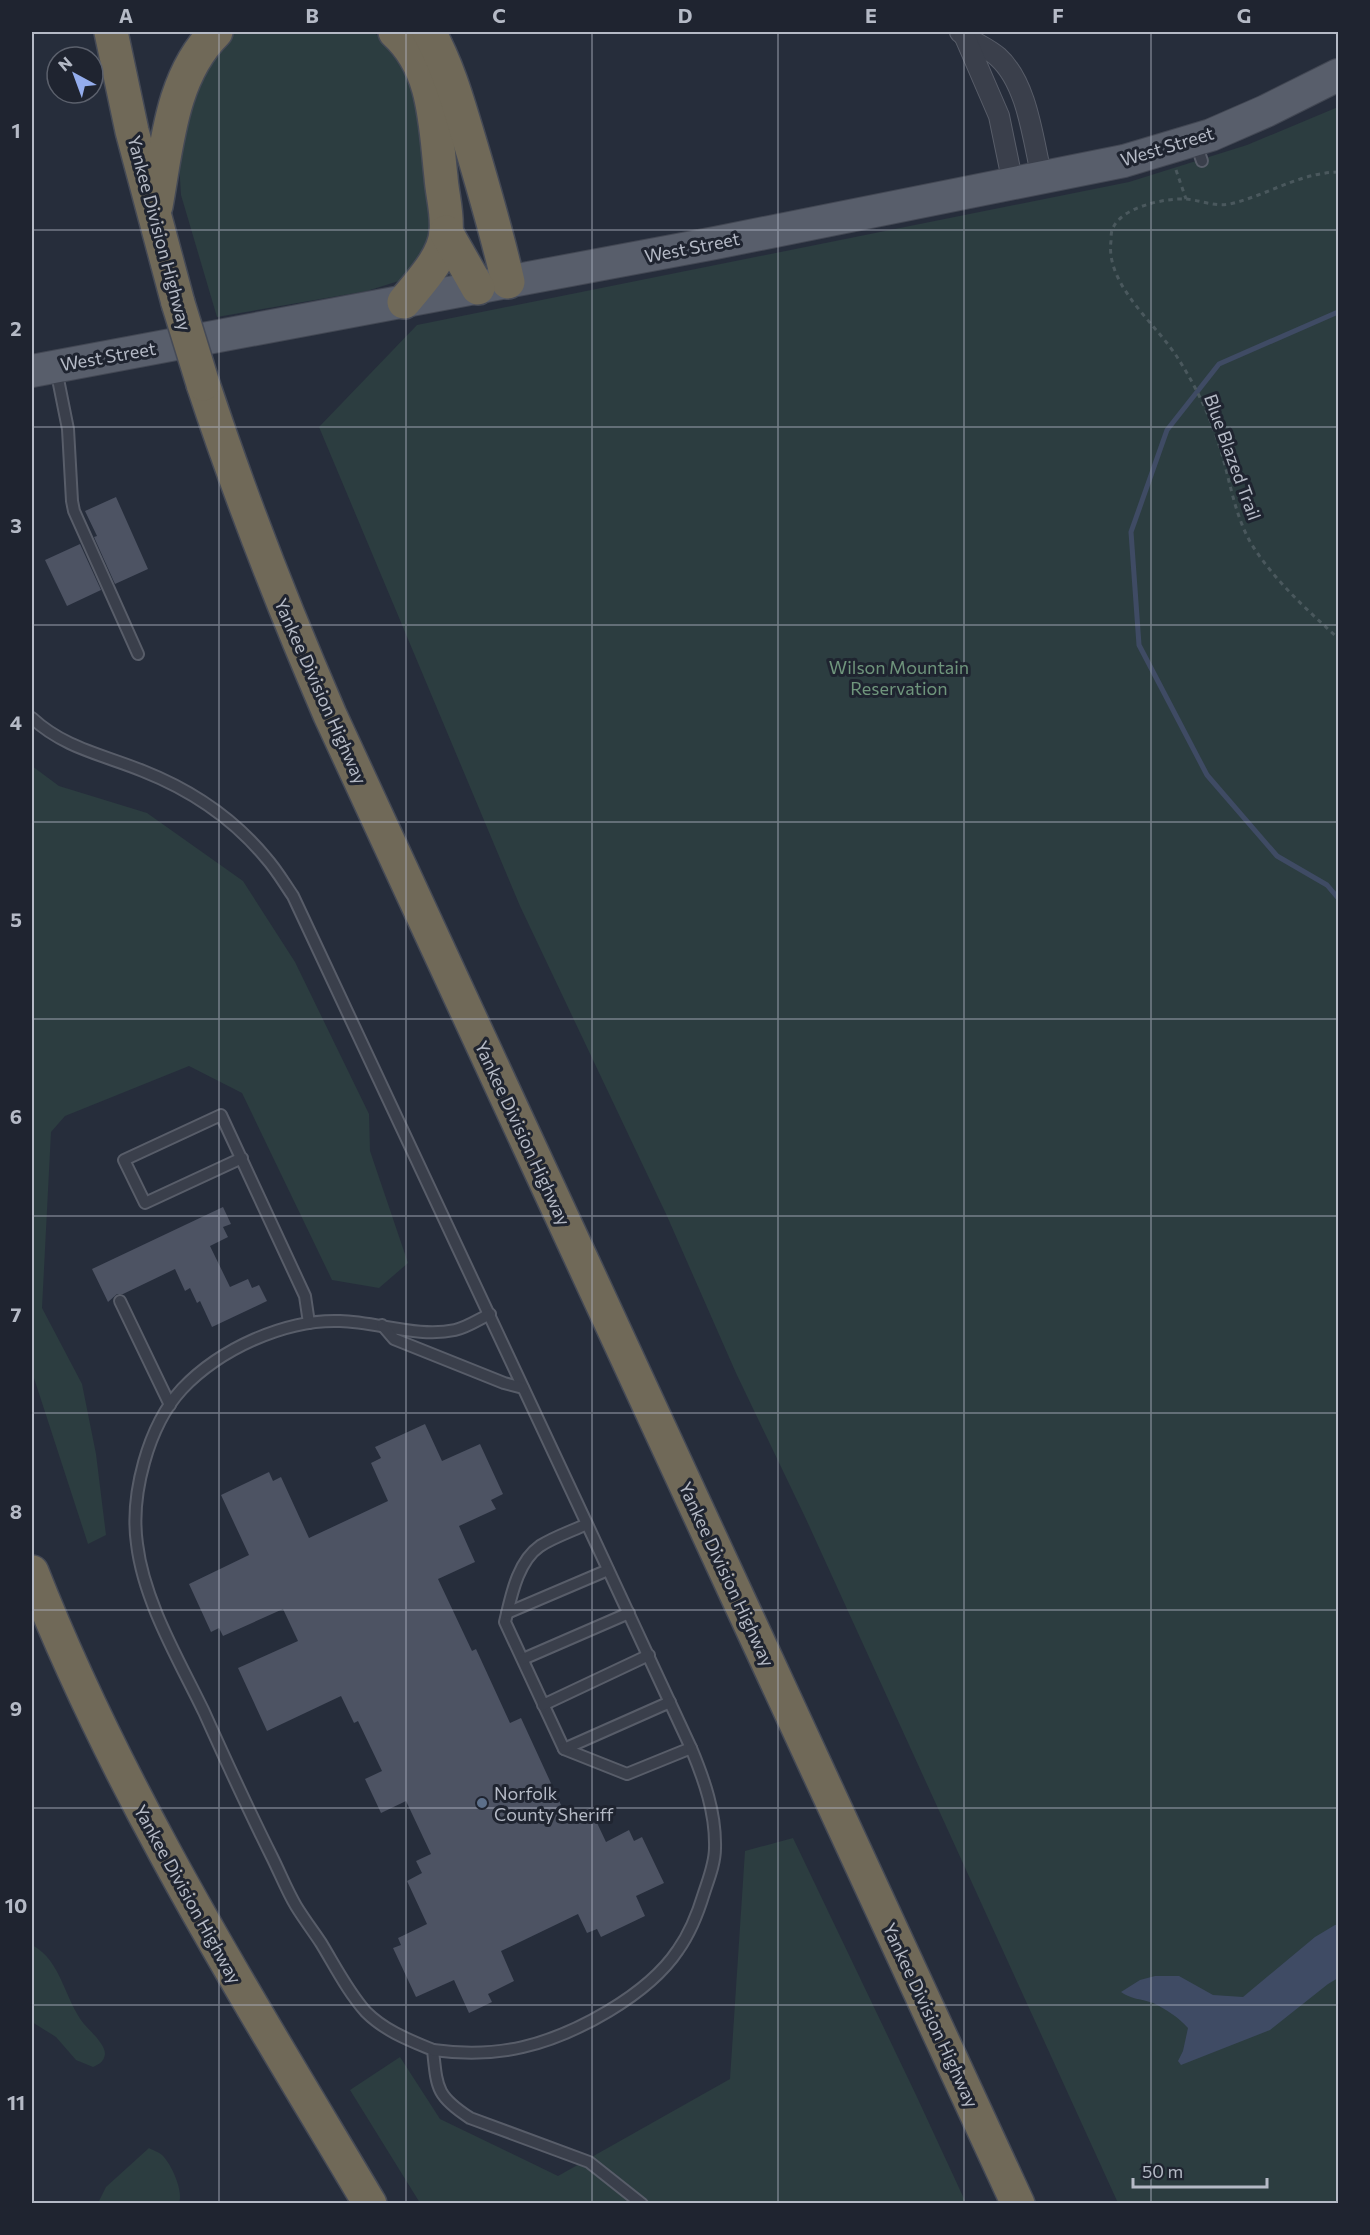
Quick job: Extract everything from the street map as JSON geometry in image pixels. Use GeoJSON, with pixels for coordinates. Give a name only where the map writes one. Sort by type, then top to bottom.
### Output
{"type":"FeatureCollection","features":[{"type":"Feature","properties":{"kind":"highway","name":"Yankee Division Highway"},"geometry":{"type":"LineString","coordinates":[[111,32],[154,216],[203,384],[260,545],[330,715],[1018,2204]]}},
{"type":"Feature","properties":{"kind":"highway"},"geometry":{"type":"LineString","coordinates":[[154,216],[180,89],[199,52],[216,32]]}},
{"type":"Feature","properties":{"kind":"highway"},"geometry":{"type":"LineString","coordinates":[[395,32],[406,43],[421,66],[430,90],[446,232],[434,263],[404,302]]}},
{"type":"Feature","properties":{"kind":"highway"},"geometry":{"type":"LineString","coordinates":[[429,32],[440,51],[450,77],[492,214],[493,285]]}},
{"type":"Feature","properties":{"kind":"highway"},"geometry":{"type":"LineString","coordinates":[[446,232],[493,285]]}},
{"type":"Feature","properties":{"kind":"highway","name":"Yankee Division Highway"},"geometry":{"type":"LineString","coordinates":[[32,1572],[99,1727],[159,1846],[370,2204]]}},
{"type":"Feature","properties":{"kind":"main road","name":"West Street"},"geometry":{"type":"LineString","coordinates":[[44,368],[727,241],[1188,150],[1338,75]]}},
{"type":"Feature","properties":{"kind":"street"},"geometry":{"type":"LineString","coordinates":[[962,33],[992,52],[1011,73],[1025,107],[1028,181]]}},
{"type":"Feature","properties":{"kind":"street"},"geometry":{"type":"LineString","coordinates":[[962,33],[1028,181]]}},
{"type":"Feature","properties":{"kind":"lane"},"geometry":{"type":"LineString","coordinates":[[44,368],[68,429],[74,512],[138,654]]}},
{"type":"Feature","properties":{"kind":"lane"},"geometry":{"type":"LineString","coordinates":[[32,718],[58,739],[143,771],[196,797],[242,832],[267,858],[293,896],[490,1314],[608,1570],[649,1654],[707,1791],[715,1833],[711,1873],[689,1933],[677,1952],[636,1994],[622,2004],[550,2039],[523,2048],[459,2054],[433,2050],[377,2022],[364,2010],[345,1984],[296,1905],[150,1597],[136,1543],[136,1509],[138,1487],[145,1461],[153,1437],[170,1405],[195,1377],[244,1345],[272,1333],[309,1323],[340,1321],[425,1331],[453,1330],[490,1314]]}},
{"type":"Feature","properties":{"kind":"lane"},"geometry":{"type":"LineString","coordinates":[[242,1158],[145,1203],[124,1160],[221,1115],[242,1158],[305,1296],[309,1323]]}},
{"type":"Feature","properties":{"kind":"lane"},"geometry":{"type":"LineString","coordinates":[[120,1300],[170,1405]]}},
{"type":"Feature","properties":{"kind":"lane"},"geometry":{"type":"LineString","coordinates":[[382,1325],[394,1340],[504,1383],[523,1388]]}},
{"type":"Feature","properties":{"kind":"lane"},"geometry":{"type":"LineString","coordinates":[[588,1524],[540,1546],[529,1556],[518,1577],[505,1622],[564,1749],[627,1774],[690,1748]]}},
{"type":"Feature","properties":{"kind":"lane"},"geometry":{"type":"LineString","coordinates":[[507,1613],[608,1570]]}},
{"type":"Feature","properties":{"kind":"lane"},"geometry":{"type":"LineString","coordinates":[[523,1659],[629,1613]]}},
{"type":"Feature","properties":{"kind":"lane"},"geometry":{"type":"LineString","coordinates":[[543,1705],[649,1654]]}},
{"type":"Feature","properties":{"kind":"lane"},"geometry":{"type":"LineString","coordinates":[[564,1749],[670,1702]]}},
{"type":"Feature","properties":{"kind":"lane"},"geometry":{"type":"LineString","coordinates":[[433,2050],[436,2081],[442,2096],[454,2108],[470,2118],[589,2162],[642,2204]]}},
{"type":"Feature","properties":{"kind":"path"},"geometry":{"type":"LineString","coordinates":[[1186,199],[1188,150]]}},
{"type":"Feature","properties":{"kind":"path","name":"Blue Blazed Trail"},"geometry":{"type":"LineString","coordinates":[[1338,172],[1322,172],[1291,181],[1228,204],[1186,199],[1166,200],[1132,209],[1113,227],[1109,253],[1118,278],[1135,305],[1179,359],[1190,380],[1218,441],[1237,514],[1252,545],[1271,571],[1306,609],[1338,638]]}},
{"type":"Feature","properties":{"kind":"green space"},"geometry":{"type":"Polygon","coordinates":[[[234,32],[374,32],[390,48],[414,80],[423,108],[433,245],[405,279],[367,291],[217,317],[181,195],[178,146],[186,104],[222,40],[234,32]]]}},
{"type":"Feature","properties":{"kind":"green space","name":"Wilson Mountain Reservation"},"geometry":{"type":"Polygon","coordinates":[[[1338,107],[1338,2203],[1118,2203],[806,1519],[736,1373],[667,1216],[520,906],[319,427],[417,325],[1129,182],[1247,145],[1338,107]]]}},
{"type":"Feature","properties":{"kind":"green space"},"geometry":{"type":"Polygon","coordinates":[[[32,766],[59,786],[147,813],[243,881],[295,962],[369,1114],[370,1151],[408,1263],[379,1288],[332,1280],[242,1093],[189,1066],[65,1116],[51,1132],[42,1308],[82,1384],[96,1454],[106,1535],[88,1544],[32,1372],[32,766]]]}},
{"type":"Feature","properties":{"kind":"green space"},"geometry":{"type":"Polygon","coordinates":[[[793,1838],[966,2203],[420,2203],[350,2090],[400,2057],[440,2119],[558,2176],[730,2079],[745,1851],[793,1838]]]}},
{"type":"Feature","properties":{"kind":"green space"},"geometry":{"type":"Polygon","coordinates":[[[32,1945],[50,1961],[77,2014],[103,2046],[105,2054],[97,2065],[93,2067],[76,2060],[56,2037],[32,2022],[32,1945]]]}},
{"type":"Feature","properties":{"kind":"green space"},"geometry":{"type":"Polygon","coordinates":[[[149,2148],[161,2154],[169,2164],[180,2192],[179,2203],[98,2203],[106,2187],[149,2148]]]}},
{"type":"Feature","properties":{"kind":"water"},"geometry":{"type":"Polygon","coordinates":[[[1338,1925],[1338,1978],[1270,2030],[1181,2065],[1178,2061],[1183,2051],[1188,2028],[1158,2005],[1121,1992],[1140,1980],[1155,1976],[1179,1976],[1213,1995],[1243,1997],[1315,1937],[1338,1925]]]}},
{"type":"Feature","properties":{"kind":"building"},"geometry":{"type":"Polygon","coordinates":[[[116,497],[148,569],[115,584],[85,511],[116,497]]]}},
{"type":"Feature","properties":{"kind":"building"},"geometry":{"type":"Polygon","coordinates":[[[80,544],[101,590],[67,606],[45,560],[80,544]]]}},
{"type":"Feature","properties":{"kind":"building"},"geometry":{"type":"Polygon","coordinates":[[[223,1207],[231,1224],[223,1227],[228,1237],[210,1246],[230,1287],[248,1279],[252,1288],[259,1285],[267,1301],[212,1327],[200,1301],[197,1303],[190,1288],[185,1291],[175,1269],[123,1294],[117,1294],[108,1302],[92,1269],[223,1207]]]}},
{"type":"Feature","properties":{"kind":"building"},"geometry":{"type":"Polygon","coordinates":[[[425,1424],[442,1461],[480,1444],[503,1494],[491,1500],[496,1509],[459,1526],[475,1562],[438,1579],[472,1651],[476,1649],[510,1723],[521,1718],[567,1818],[590,1808],[606,1842],[629,1830],[634,1841],[642,1837],[664,1883],[636,1896],[645,1916],[601,1937],[597,1929],[587,1933],[578,1914],[501,1951],[514,1981],[488,1994],[492,2002],[469,2013],[454,1980],[416,1997],[393,1948],[401,1945],[398,1938],[427,1924],[407,1881],[422,1873],[416,1861],[431,1854],[406,1801],[381,1813],[365,1779],[382,1771],[358,1721],[354,1723],[341,1696],[267,1731],[238,1668],[298,1641],[283,1609],[223,1636],[219,1628],[211,1632],[189,1584],[249,1555],[221,1495],[269,1472],[273,1481],[281,1477],[309,1538],[388,1501],[371,1463],[381,1458],[375,1447],[425,1424]]]}},
{"type":"Feature","properties":{"kind":"waterway"},"geometry":{"type":"LineString","coordinates":[[1338,312],[1219,364],[1167,430],[1131,532],[1139,645],[1207,775],[1277,856],[1327,885],[1338,898]]}},
{"type":"Feature","properties":{"kind":"place","name":"Norfolk County Sheriff"},"geometry":{"type":"Point","coordinates":[482,1803]}}]}
